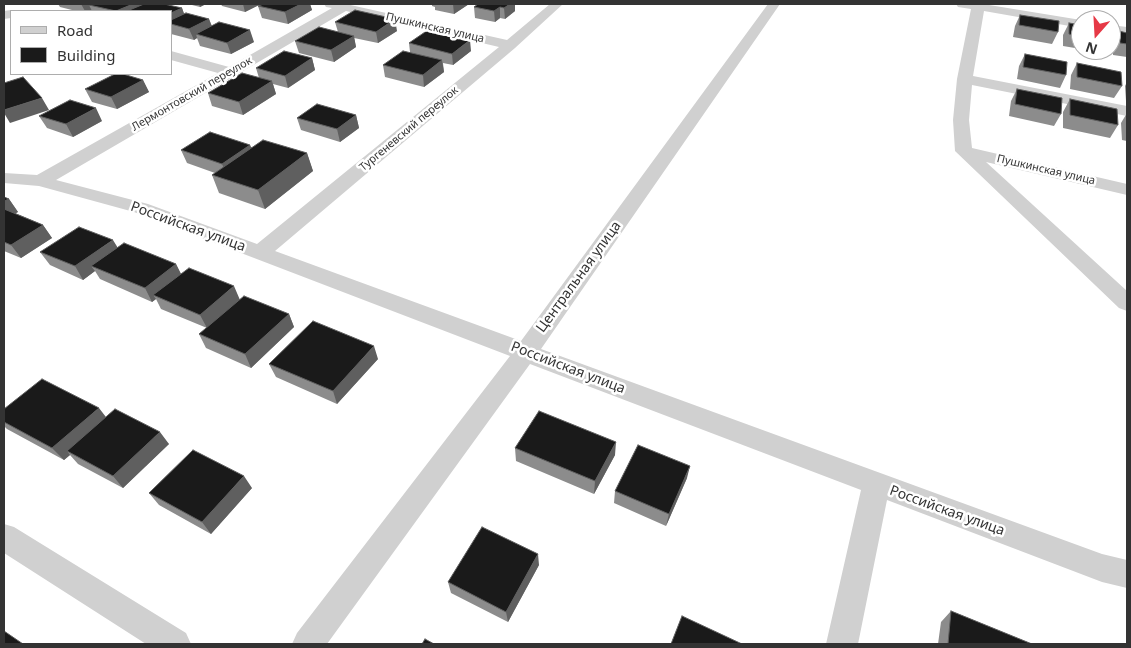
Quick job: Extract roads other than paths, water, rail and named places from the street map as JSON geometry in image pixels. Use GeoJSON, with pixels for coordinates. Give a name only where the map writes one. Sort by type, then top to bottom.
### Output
{"type":"FeatureCollection","features":[{"type":"Feature","properties":{"kind":"street","name":"Тургеневский переулок"},"geometry":{"type":"LineString","coordinates":[[259,253],[510,46],[557,4]]}},
{"type":"Feature","properties":{"kind":"street","name":"Центральная улица"},"geometry":{"type":"LineString","coordinates":[[308,644],[526,352],[774,4]]}},
{"type":"Feature","properties":{"kind":"street"},"geometry":{"type":"LineString","coordinates":[[962,4],[1071,22]]}},
{"type":"Feature","properties":{"kind":"street","name":"Пушкинская улица"},"geometry":{"type":"LineString","coordinates":[[337,5],[510,46]]}},
{"type":"Feature","properties":{"kind":"street","name":"Лермонтовский переулок"},"geometry":{"type":"LineString","coordinates":[[40,181],[231,72],[337,5]]}},
{"type":"Feature","properties":{"kind":"street"},"geometry":{"type":"LineString","coordinates":[[978,6],[965,79],[961,120],[964,152],[1127,303]]}},
{"type":"Feature","properties":{"kind":"street"},"geometry":{"type":"LineString","coordinates":[[172,55],[231,72]]}},
{"type":"Feature","properties":{"kind":"street"},"geometry":{"type":"LineString","coordinates":[[965,79],[1127,112]]}},
{"type":"Feature","properties":{"kind":"street","name":"Пушкинская улица"},"geometry":{"type":"LineString","coordinates":[[964,152],[1127,189]]}},
{"type":"Feature","properties":{"kind":"street","name":"Российская улица"},"geometry":{"type":"LineString","coordinates":[[4,178],[40,181],[141,208],[1102,568],[1127,574]]}},
{"type":"Feature","properties":{"kind":"street"},"geometry":{"type":"LineString","coordinates":[[842,644],[876,484]]}},
{"type":"Feature","properties":{"kind":"street"},"geometry":{"type":"LineString","coordinates":[[4,538],[175,644]]}}]}
